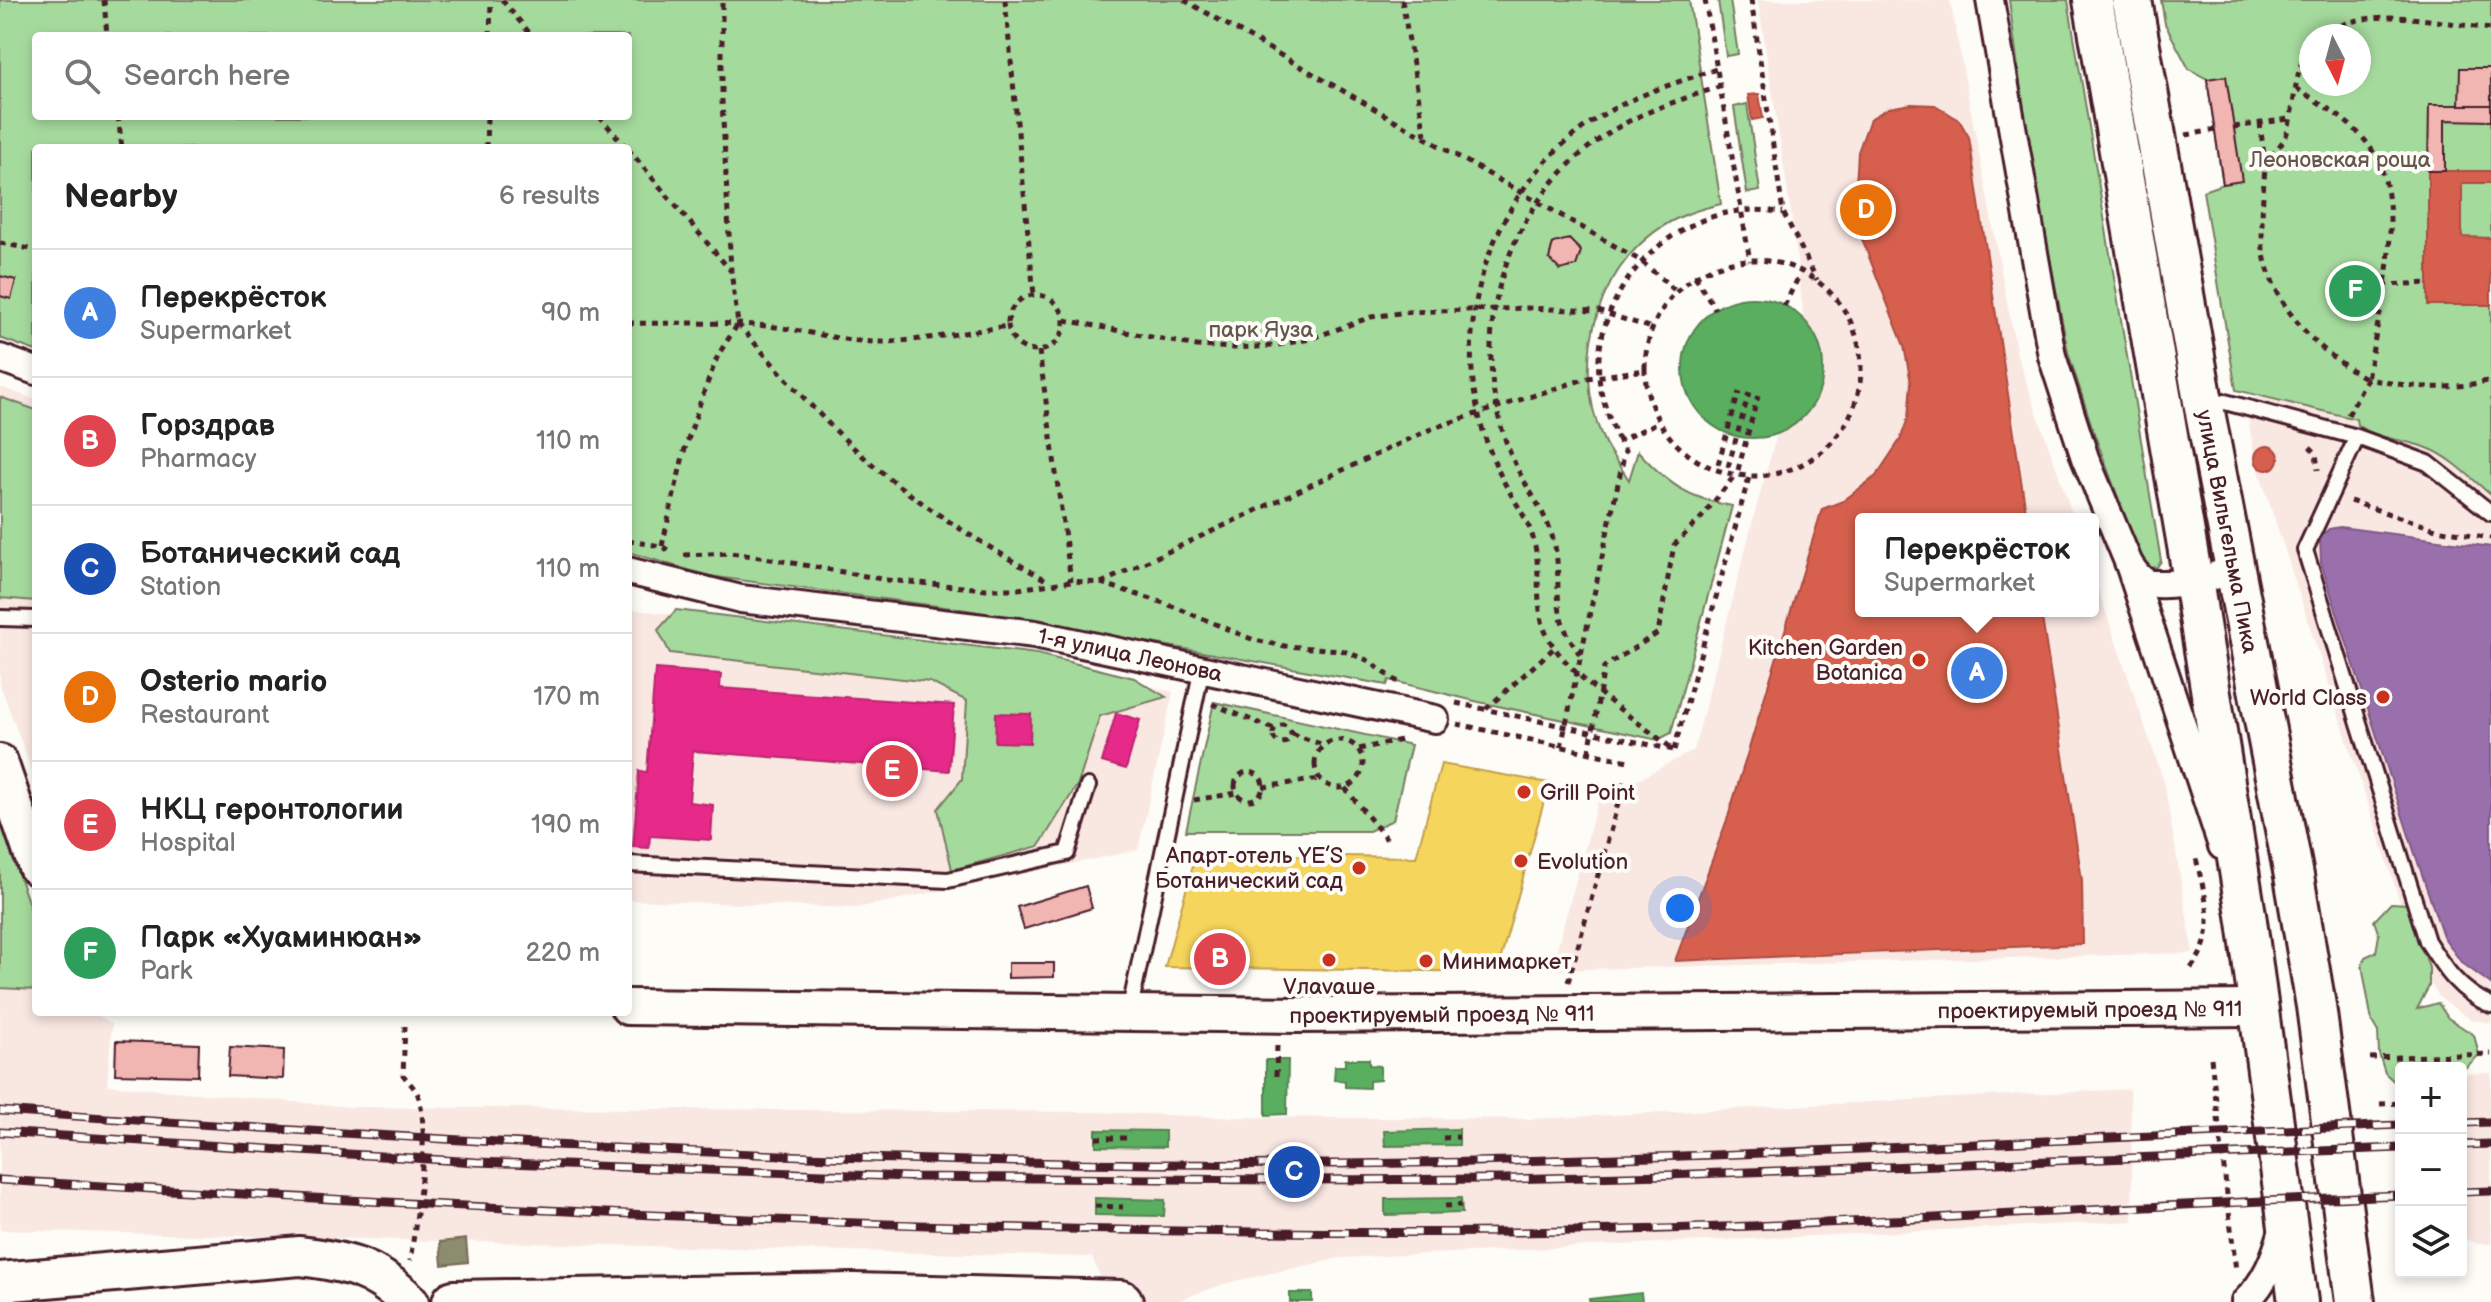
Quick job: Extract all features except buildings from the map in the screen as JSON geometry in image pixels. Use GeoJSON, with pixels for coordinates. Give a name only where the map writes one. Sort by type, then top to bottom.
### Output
{"type":"FeatureCollection","features":[{"type":"Feature","properties":{"kind":"main road","name":"улица Вильгельма Пика"},"geometry":{"type":"LineString","coordinates":[[2093,0],[2193,580],[2247,921],[2298,1302]]}},
{"type":"Feature","properties":{"kind":"main road","name":"улица Вильгельма Пика"},"geometry":{"type":"LineString","coordinates":[[2132,0],[2204,407],[2316,1006],[2355,1302]]}},
{"type":"Feature","properties":{"kind":"main road"},"geometry":{"type":"LineString","coordinates":[[2346,1235],[2367,1302]]}},
{"type":"Feature","properties":{"kind":"main road"},"geometry":{"type":"LineString","coordinates":[[0,1282],[300,1256],[346,1262],[389,1282],[409,1284]]}},
{"type":"Feature","properties":{"kind":"main road"},"geometry":{"type":"LineString","coordinates":[[454,1302],[855,1295],[1121,1302]]}},
{"type":"Feature","properties":{"kind":"street"},"geometry":{"type":"LineString","coordinates":[[1990,0],[2052,356],[2085,458],[2129,564],[2247,921]]}},
{"type":"Feature","properties":{"kind":"street"},"geometry":{"type":"LineString","coordinates":[[1996,29],[1997,0]]}},
{"type":"Feature","properties":{"kind":"street"},"geometry":{"type":"LineString","coordinates":[[0,358],[32,370]]}},
{"type":"Feature","properties":{"kind":"street"},"geometry":{"type":"LineString","coordinates":[[2129,564],[2144,581],[2154,584],[2193,580],[2226,570],[2231,552]]}},
{"type":"Feature","properties":{"kind":"street","name":"1-я улица Леонова"},"geometry":{"type":"LineString","coordinates":[[632,572],[741,599],[1035,634],[1202,668],[1444,711]]}},
{"type":"Feature","properties":{"kind":"street"},"geometry":{"type":"LineString","coordinates":[[0,762],[32,855]]}},
{"type":"Feature","properties":{"kind":"street","name":"проектируемый проезд № 911"},"geometry":{"type":"LineString","coordinates":[[632,1007],[1299,1015],[2258,1008]]}},
{"type":"Feature","properties":{"kind":"street"},"geometry":{"type":"LineString","coordinates":[[2241,1290],[2256,1291],[2274,1261],[2286,1219]]}},
{"type":"Feature","properties":{"kind":"lane"},"geometry":{"type":"LineString","coordinates":[[2204,407],[2225,402],[2357,437],[2428,463],[2491,513]]}},
{"type":"Feature","properties":{"kind":"lane"},"geometry":{"type":"LineString","coordinates":[[2357,437],[2305,550],[2427,941],[2449,976],[2477,999],[2491,1005]]}},
{"type":"Feature","properties":{"kind":"lane"},"geometry":{"type":"LineString","coordinates":[[0,618],[32,619]]}},
{"type":"Feature","properties":{"kind":"lane"},"geometry":{"type":"LineString","coordinates":[[1129,1014],[1202,668]]}},
{"type":"Feature","properties":{"kind":"lane"},"geometry":{"type":"LineString","coordinates":[[632,864],[948,880],[1067,853],[1088,786]]}},
{"type":"Feature","properties":{"kind":"path"},"geometry":{"type":"LineString","coordinates":[[104,0],[107,32]]}},
{"type":"Feature","properties":{"kind":"path"},"geometry":{"type":"LineString","coordinates":[[490,32],[491,0]]}},
{"type":"Feature","properties":{"kind":"path"},"geometry":{"type":"LineString","coordinates":[[502,0],[529,32]]}},
{"type":"Feature","properties":{"kind":"path"},"geometry":{"type":"LineString","coordinates":[[722,0],[722,101],[731,271],[738,324],[814,409],[876,467],[924,505],[1050,583]]}},
{"type":"Feature","properties":{"kind":"path"},"geometry":{"type":"LineString","coordinates":[[1005,0],[1034,295]]}},
{"type":"Feature","properties":{"kind":"path"},"geometry":{"type":"LineString","coordinates":[[1184,0],[1641,261],[1677,292]]}},
{"type":"Feature","properties":{"kind":"path"},"geometry":{"type":"LineString","coordinates":[[1402,0],[1425,136]]}},
{"type":"Feature","properties":{"kind":"path"},"geometry":{"type":"LineString","coordinates":[[1705,0],[1750,261]]}},
{"type":"Feature","properties":{"kind":"path"},"geometry":{"type":"LineString","coordinates":[[1751,0],[1783,212],[1818,282],[1846,313],[1855,333],[1861,372],[1858,395],[1841,431],[1818,454],[1791,470],[1749,477],[1708,467],[1689,456],[1673,442],[1659,422],[1645,386],[1647,344],[1664,306],[1695,276],[1715,267],[1750,261],[1781,264],[1818,282]]}},
{"type":"Feature","properties":{"kind":"path"},"geometry":{"type":"LineString","coordinates":[[2346,24],[2366,17],[2426,20],[2491,29]]}},
{"type":"Feature","properties":{"kind":"path"},"geometry":{"type":"LineString","coordinates":[[1674,750],[1577,673],[1554,648],[1544,627],[1536,543],[1518,503],[1501,477],[1478,412],[1474,383],[1473,309],[1494,242],[1521,191],[1555,152],[1614,108],[1716,69]]}},
{"type":"Feature","properties":{"kind":"path"},"geometry":{"type":"LineString","coordinates":[[2266,165],[2287,134],[2299,75]]}},
{"type":"Feature","properties":{"kind":"path"},"geometry":{"type":"LineString","coordinates":[[1580,655],[1561,621],[1558,562],[1553,538],[1534,494],[1517,468],[1496,407],[1491,352],[1499,282],[1510,249],[1537,200],[1559,173],[1587,148],[1622,124],[1719,87]]}},
{"type":"Feature","properties":{"kind":"path"},"geometry":{"type":"LineString","coordinates":[[2296,88],[2342,118],[2372,149],[2386,182],[2392,235],[2367,379],[2339,432]]}},
{"type":"Feature","properties":{"kind":"path"},"geometry":{"type":"LineString","coordinates":[[2234,127],[2289,119]]}},
{"type":"Feature","properties":{"kind":"path"},"geometry":{"type":"LineString","coordinates":[[118,120],[122,144]]}},
{"type":"Feature","properties":{"kind":"path"},"geometry":{"type":"LineString","coordinates":[[486,144],[487,120]]}},
{"type":"Feature","properties":{"kind":"path"},"geometry":{"type":"LineString","coordinates":[[602,120],[623,144]]}},
{"type":"Feature","properties":{"kind":"path"},"geometry":{"type":"LineString","coordinates":[[2260,123],[2266,165],[2264,254],[2280,296],[2301,329],[2340,365],[2367,379],[2415,388],[2458,388],[2491,380]]}},
{"type":"Feature","properties":{"kind":"path"},"geometry":{"type":"LineString","coordinates":[[2177,136],[2215,130]]}},
{"type":"Feature","properties":{"kind":"path"},"geometry":{"type":"LineString","coordinates":[[632,155],[731,271]]}},
{"type":"Feature","properties":{"kind":"path"},"geometry":{"type":"LineString","coordinates":[[1561,747],[1625,451],[1606,412],[1599,376],[1601,343],[1609,313],[1624,283],[1641,261],[1681,231],[1712,217],[1740,211],[1783,212]]}},
{"type":"Feature","properties":{"kind":"path"},"geometry":{"type":"LineString","coordinates":[[0,244],[32,249]]}},
{"type":"Feature","properties":{"kind":"path"},"geometry":{"type":"LineString","coordinates":[[1784,306],[1801,272]]}},
{"type":"Feature","properties":{"kind":"path"},"geometry":{"type":"LineString","coordinates":[[1695,276],[1715,309]]}},
{"type":"Feature","properties":{"kind":"path"},"geometry":{"type":"LineString","coordinates":[[2383,285],[2428,283]]}},
{"type":"Feature","properties":{"kind":"path"},"geometry":{"type":"LineString","coordinates":[[1034,295],[1048,297],[1059,306],[1065,320],[1062,335],[1053,346],[1039,351],[1025,349],[1013,339],[1008,326],[1010,311],[1020,300],[1034,295]]}},
{"type":"Feature","properties":{"kind":"path"},"geometry":{"type":"LineString","coordinates":[[1065,320],[1197,346],[1235,348],[1273,346],[1310,339],[1371,317],[1473,309],[1560,308],[1609,313],[1652,328]]}},
{"type":"Feature","properties":{"kind":"path"},"geometry":{"type":"LineString","coordinates":[[632,323],[778,327],[849,341],[884,342],[1008,326]]}},
{"type":"Feature","properties":{"kind":"path"},"geometry":{"type":"LineString","coordinates":[[662,546],[684,452],[701,400],[718,355],[738,324]]}},
{"type":"Feature","properties":{"kind":"path"},"geometry":{"type":"LineString","coordinates":[[1039,351],[1071,581]]}},
{"type":"Feature","properties":{"kind":"path"},"geometry":{"type":"LineString","coordinates":[[1101,583],[1433,428],[1599,376],[1645,370]]}},
{"type":"Feature","properties":{"kind":"path"},"geometry":{"type":"LineString","coordinates":[[1718,464],[1739,392]]}},
{"type":"Feature","properties":{"kind":"path"},"geometry":{"type":"LineString","coordinates":[[1728,467],[1749,393]]}},
{"type":"Feature","properties":{"kind":"path"},"geometry":{"type":"LineString","coordinates":[[1589,753],[1604,667],[1658,633],[1674,545],[1702,517],[1736,472],[1758,396]]}},
{"type":"Feature","properties":{"kind":"path"},"geometry":{"type":"LineString","coordinates":[[1619,441],[1659,422]]}},
{"type":"Feature","properties":{"kind":"path"},"geometry":{"type":"LineString","coordinates":[[2300,444],[2313,448],[2316,453],[2319,467],[2315,477]]}},
{"type":"Feature","properties":{"kind":"path"},"geometry":{"type":"LineString","coordinates":[[1674,750],[1749,477]]}},
{"type":"Feature","properties":{"kind":"path"},"geometry":{"type":"LineString","coordinates":[[2350,501],[2436,529],[2491,538]]}},
{"type":"Feature","properties":{"kind":"path"},"geometry":{"type":"LineString","coordinates":[[677,556],[742,554],[887,580],[964,588],[1018,589],[1071,581],[1101,583],[1167,604],[1254,640],[1285,646],[1341,650],[1367,660],[1403,686]]}},
{"type":"Feature","properties":{"kind":"path"},"geometry":{"type":"LineString","coordinates":[[1486,709],[1554,648]]}},
{"type":"Feature","properties":{"kind":"path"},"geometry":{"type":"LineString","coordinates":[[1211,704],[1274,729],[1285,725],[1292,734],[1324,745]]}},
{"type":"Feature","properties":{"kind":"path"},"geometry":{"type":"LineString","coordinates":[[1444,711],[1486,709],[1674,750]]}},
{"type":"Feature","properties":{"kind":"path"},"geometry":{"type":"LineString","coordinates":[[1444,711],[1561,747],[1628,761]]}},
{"type":"Feature","properties":{"kind":"path"},"geometry":{"type":"LineString","coordinates":[[1274,729],[1274,740],[1279,744],[1290,740],[1292,734]]}},
{"type":"Feature","properties":{"kind":"path"},"geometry":{"type":"LineString","coordinates":[[1359,749],[1364,768],[1354,784],[1345,788],[1327,786],[1320,779],[1315,771],[1315,761],[1324,745],[1333,740],[1343,740],[1359,749],[1412,738]]}},
{"type":"Feature","properties":{"kind":"path"},"geometry":{"type":"LineString","coordinates":[[1189,801],[1237,793],[1249,800],[1261,794],[1261,780],[1256,774],[1242,774],[1235,786],[1237,793]]}},
{"type":"Feature","properties":{"kind":"path"},"geometry":{"type":"LineString","coordinates":[[1263,787],[1320,779]]}},
{"type":"Feature","properties":{"kind":"path"},"geometry":{"type":"LineString","coordinates":[[1568,983],[1624,782]]}},
{"type":"Feature","properties":{"kind":"path"},"geometry":{"type":"LineString","coordinates":[[1345,788],[1388,841]]}},
{"type":"Feature","properties":{"kind":"path"},"geometry":{"type":"LineString","coordinates":[[2191,968],[2202,954],[2209,935]]}},
{"type":"Feature","properties":{"kind":"path"},"geometry":{"type":"LineString","coordinates":[[405,1026],[403,1075],[417,1092],[423,1117],[418,1210],[409,1284]]}},
{"type":"Feature","properties":{"kind":"path"},"geometry":{"type":"LineString","coordinates":[[2370,1058],[2491,1054]]}},
{"type":"Feature","properties":{"kind":"path"},"geometry":{"type":"LineString","coordinates":[[2211,1058],[2241,1290]]}},
{"type":"Feature","properties":{"kind":"path"},"geometry":{"type":"LineString","coordinates":[[1276,1076],[1277,1060]]}},
{"type":"Feature","properties":{"kind":"path"},"geometry":{"type":"LineString","coordinates":[[2380,1104],[2395,1103]]}},
{"type":"Feature","properties":{"kind":"path"},"geometry":{"type":"LineString","coordinates":[[1443,1138],[1459,1137]]}},
{"type":"Feature","properties":{"kind":"path"},"geometry":{"type":"LineString","coordinates":[[1096,1138],[1131,1138]]}},
{"type":"Feature","properties":{"kind":"path"},"geometry":{"type":"LineString","coordinates":[[1445,1206],[1461,1205]]}},
{"type":"Feature","properties":{"kind":"path"},"geometry":{"type":"LineString","coordinates":[[1095,1206],[1123,1207]]}},
{"type":"Feature","properties":{"kind":"shaded area"},"geometry":{"type":"Polygon","coordinates":[[[1758,0],[1950,0],[2017,355],[2072,513],[1855,513],[1855,617],[2099,617],[2099,592],[2164,782],[2193,953],[1551,970],[1598,801],[1694,750],[1777,434],[1790,428],[1810,409],[1821,386],[1819,345],[1804,321],[1793,226],[1758,0]]]}},
{"type":"Feature","properties":{"kind":"shaded area"},"geometry":{"type":"Polygon","coordinates":[[[0,387],[32,399],[32,771],[0,684],[0,387]]]}},
{"type":"Feature","properties":{"kind":"shaded area"},"geometry":{"type":"Polygon","coordinates":[[[2256,395],[2491,451],[2491,1023],[2470,1019],[2440,998],[2422,969],[2256,462],[2248,420],[2256,395]]]}},
{"type":"Feature","properties":{"kind":"shaded area"},"geometry":{"type":"Polygon","coordinates":[[[632,609],[1039,659],[1173,692],[1138,850],[856,908],[632,900],[632,609]]]}},
{"type":"Feature","properties":{"kind":"shaded area"},"geometry":{"type":"Polygon","coordinates":[[[0,988],[32,990],[32,1016],[99,1016],[112,1024],[107,1085],[349,1107],[1093,1112],[1218,1117],[1533,1119],[2130,1089],[2133,1221],[1340,1258],[1227,1283],[1173,1302],[1111,1302],[1092,1257],[0,1230],[0,988]]]}},
{"type":"Feature","properties":{"kind":"shaded area"},"geometry":{"type":"Polygon","coordinates":[[[2491,1073],[2491,1244],[2478,1244],[2467,1239],[2467,1074],[2491,1073]]]}},
{"type":"Feature","properties":{"kind":"green space","name":"парк Яуза"},"geometry":{"type":"Polygon","coordinates":[[[0,0],[1689,0],[1721,204],[1680,217],[1652,234],[1629,256],[1611,283],[1598,312],[1591,344],[1589,376],[1593,408],[1603,439],[1629,480],[1638,451],[1679,488],[1703,499],[1732,506],[1671,733],[1658,740],[1389,680],[1387,685],[967,610],[709,576],[632,553],[632,144],[32,144],[32,350],[0,338],[0,0]]]}},
{"type":"Feature","properties":{"kind":"green space"},"geometry":{"type":"Polygon","coordinates":[[[1718,0],[1730,0],[1738,54],[1726,56],[1718,0]]]}},
{"type":"Feature","properties":{"kind":"green space"},"geometry":{"type":"Polygon","coordinates":[[[2009,0],[2068,0],[2161,561],[2157,567],[2149,568],[2143,564],[2094,433],[2068,352],[2029,150],[2009,0]]]}},
{"type":"Feature","properties":{"kind":"green space","name":"Леоновская роща"},"geometry":{"type":"Polygon","coordinates":[[[2161,0],[2491,0],[2491,495],[2454,463],[2430,449],[2374,434],[2357,425],[2356,419],[2236,390],[2203,191],[2223,184],[2207,79],[2189,69],[2165,24],[2161,0]]]}},
{"type":"Feature","properties":{"kind":"green space"},"geometry":{"type":"Polygon","coordinates":[[[1747,104],[1760,191],[1747,193],[1734,107],[1747,104]]]}},
{"type":"Feature","properties":{"kind":"green space"},"geometry":{"type":"Polygon","coordinates":[[[0,397],[32,409],[32,601],[0,598],[0,397]]]}},
{"type":"Feature","properties":{"kind":"green space"},"geometry":{"type":"Polygon","coordinates":[[[676,610],[1037,654],[1134,678],[1166,697],[1100,716],[1078,784],[1039,846],[952,870],[938,809],[962,779],[967,701],[930,682],[670,653],[658,630],[676,610]]]}},
{"type":"Feature","properties":{"kind":"green space"},"geometry":{"type":"Polygon","coordinates":[[[1214,702],[1411,745],[1393,820],[1369,831],[1186,831],[1214,702]]]}},
{"type":"Feature","properties":{"kind":"green space"},"geometry":{"type":"Polygon","coordinates":[[[0,821],[32,913],[32,990],[0,988],[0,821]]]}},
{"type":"Feature","properties":{"kind":"green space"},"geometry":{"type":"Polygon","coordinates":[[[2391,903],[2408,904],[2429,968],[2429,986],[2417,1009],[2438,1003],[2448,1018],[2474,1035],[2479,1055],[2467,1066],[2467,1062],[2395,1062],[2395,1082],[2385,1073],[2362,965],[2365,957],[2376,952],[2379,935],[2374,921],[2391,903]]]}},
{"type":"Feature","properties":{"kind":"railway"},"geometry":{"type":"LineString","coordinates":[[0,1111],[723,1153],[1158,1164],[1625,1158],[2395,1125]]}},
{"type":"Feature","properties":{"kind":"railway"},"geometry":{"type":"LineString","coordinates":[[2467,1123],[2491,1122]]}},
{"type":"Feature","properties":{"kind":"railway"},"geometry":{"type":"LineString","coordinates":[[0,1132],[476,1162],[909,1177],[1294,1180],[1667,1175],[2395,1148]]}},
{"type":"Feature","properties":{"kind":"railway"},"geometry":{"type":"LineString","coordinates":[[2467,1145],[2491,1144]]}},
{"type":"Feature","properties":{"kind":"railway"},"geometry":{"type":"LineString","coordinates":[[0,1180],[754,1219],[942,1226],[1319,1232],[1731,1227],[2395,1195]]}},
{"type":"Feature","properties":{"kind":"railway"},"geometry":{"type":"LineString","coordinates":[[2467,1192],[2491,1191]]}},
{"type":"Feature","properties":{"kind":"place","name":"Osterio mario"},"geometry":{"type":"Point","coordinates":[1866,210]}},
{"type":"Feature","properties":{"kind":"place","name":"Парк «Хуаминюан»"},"geometry":{"type":"Point","coordinates":[2355,291]}},
{"type":"Feature","properties":{"kind":"place","name":"Kitchen Garden Botanica"},"geometry":{"type":"Point","coordinates":[1919,660]}},
{"type":"Feature","properties":{"kind":"place","name":"Перекрёсток"},"geometry":{"type":"Point","coordinates":[1977,673]}},
{"type":"Feature","properties":{"kind":"place","name":"World Class"},"geometry":{"type":"Point","coordinates":[2383,697]}},
{"type":"Feature","properties":{"kind":"place","name":"НКЦ геронтологии"},"geometry":{"type":"Point","coordinates":[892,771]}},
{"type":"Feature","properties":{"kind":"place","name":"Grill Point"},"geometry":{"type":"Point","coordinates":[1524,792]}},
{"type":"Feature","properties":{"kind":"place","name":"Evolution"},"geometry":{"type":"Point","coordinates":[1521,861]}},
{"type":"Feature","properties":{"kind":"place","name":"Апарт-отель YE’S Ботанический сад"},"geometry":{"type":"Point","coordinates":[1359,868]}},
{"type":"Feature","properties":{"kind":"place","name":"Горздрав"},"geometry":{"type":"Point","coordinates":[1220,959]}},
{"type":"Feature","properties":{"kind":"place","name":"Vлаvаше"},"geometry":{"type":"Point","coordinates":[1329,960]}},
{"type":"Feature","properties":{"kind":"place","name":"Минимаркет"},"geometry":{"type":"Point","coordinates":[1426,961]}},
{"type":"Feature","properties":{"kind":"place","name":"Ботанический сад"},"geometry":{"type":"Point","coordinates":[1294,1172]}}]}
